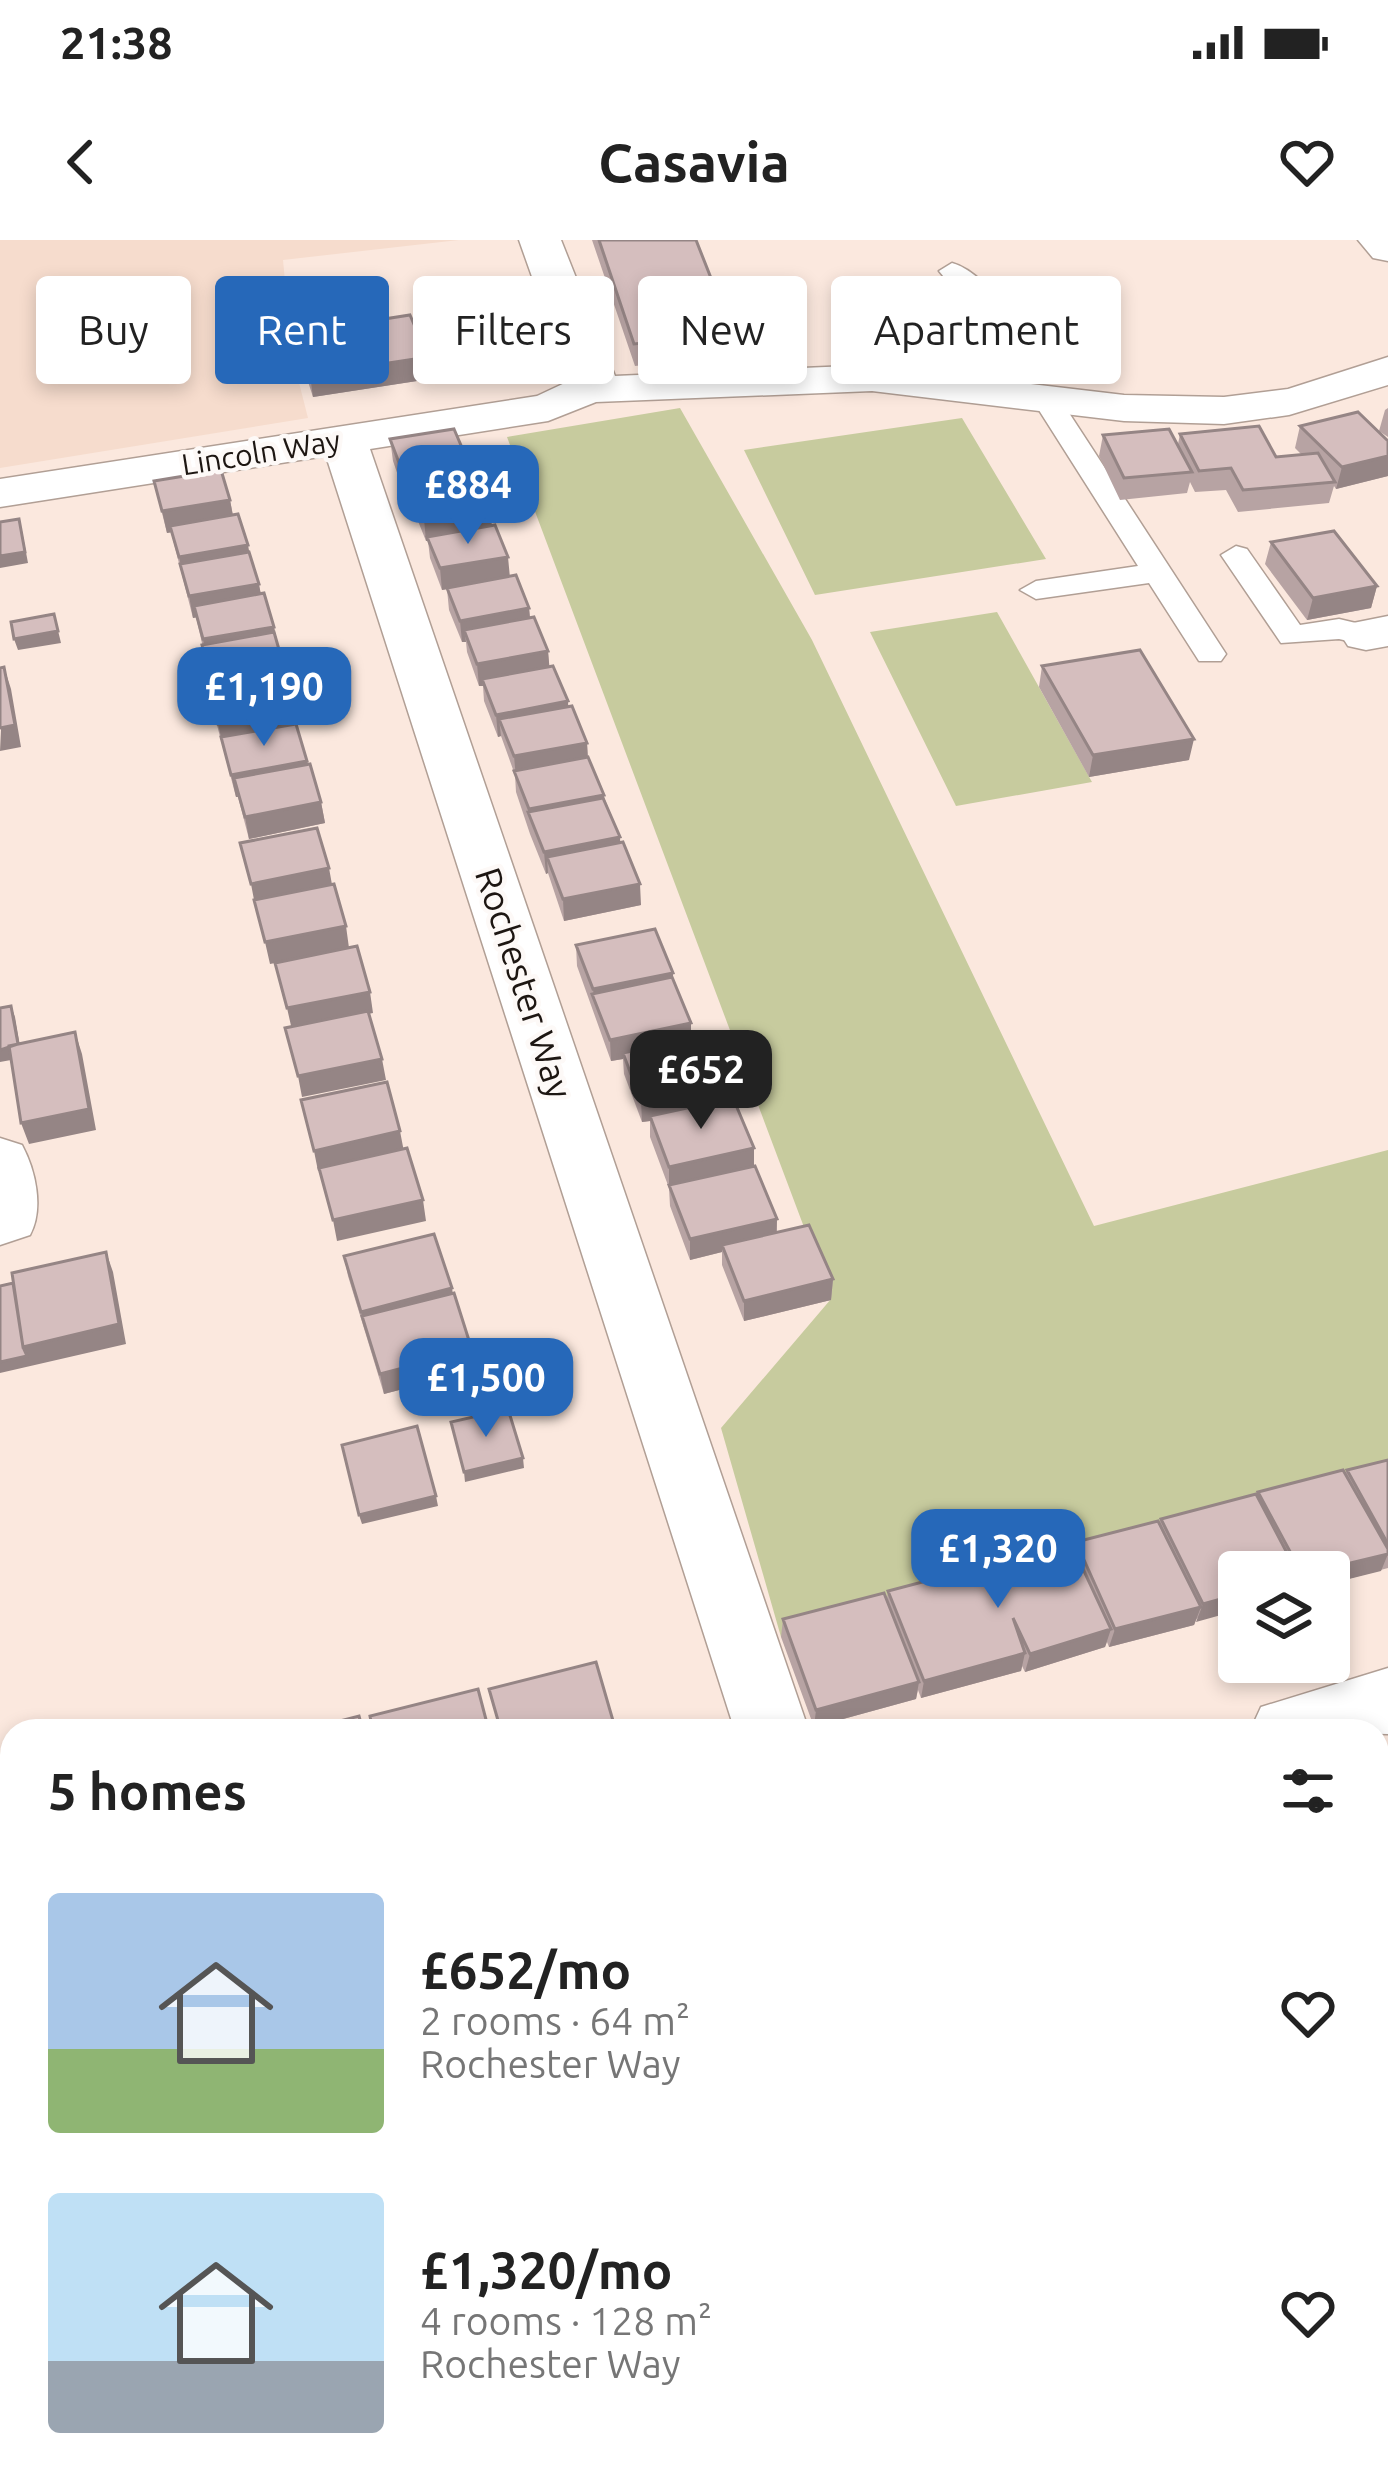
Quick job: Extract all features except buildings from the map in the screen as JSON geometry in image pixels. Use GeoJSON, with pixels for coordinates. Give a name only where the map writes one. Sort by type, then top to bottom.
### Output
{"type":"FeatureCollection","features":[{"type":"Feature","properties":{"kind":"street"},"geometry":{"type":"LineString","coordinates":[[540,240],[590,365],[589,389],[662,391],[794,376],[876,378],[1223,410],[1318,395],[1388,370]]}},
{"type":"Feature","properties":{"kind":"street"},"geometry":{"type":"LineString","coordinates":[[1378,240],[1388,249]]}},
{"type":"Feature","properties":{"kind":"street","name":"Lincoln Way"},"geometry":{"type":"LineString","coordinates":[[0,493],[548,408],[589,389]]}},
{"type":"Feature","properties":{"kind":"street","name":"Rochester Way"},"geometry":{"type":"LineString","coordinates":[[344,440],[768,1719]]}},
{"type":"Feature","properties":{"kind":"street"},"geometry":{"type":"LineString","coordinates":[[0,1161],[8,1218],[0,1221]]}},
{"type":"Feature","properties":{"kind":"street"},"geometry":{"type":"LineString","coordinates":[[1327,1719],[1388,1701]]}},
{"type":"Feature","properties":{"kind":"lane"},"geometry":{"type":"LineString","coordinates":[[952,272],[1015,343],[1028,395],[1157,572],[1210,654]]}},
{"type":"Feature","properties":{"kind":"lane"},"geometry":{"type":"LineString","coordinates":[[1236,555],[1292,636],[1339,629],[1377,633]]}},
{"type":"Feature","properties":{"kind":"lane"},"geometry":{"type":"LineString","coordinates":[[1036,590],[1157,572]]}},
{"type":"Feature","properties":{"kind":"shaded area"},"geometry":{"type":"Polygon","coordinates":[[[0,240],[459,240],[283,260],[285,276],[215,276],[215,384],[299,384],[308,418],[0,468],[0,240]]]}},
{"type":"Feature","properties":{"kind":"green space"},"geometry":{"type":"Polygon","coordinates":[[[680,408],[812,640],[1094,1226],[1388,1150],[1388,1476],[781,1637],[721,1428],[831,1299],[507,437],[680,408]]]}},
{"type":"Feature","properties":{"kind":"green space"},"geometry":{"type":"Polygon","coordinates":[[[962,418],[1046,559],[815,595],[744,450],[962,418]]]}},
{"type":"Feature","properties":{"kind":"green space"},"geometry":{"type":"Polygon","coordinates":[[[997,612],[1092,782],[956,806],[870,632],[997,612]]]}}]}
